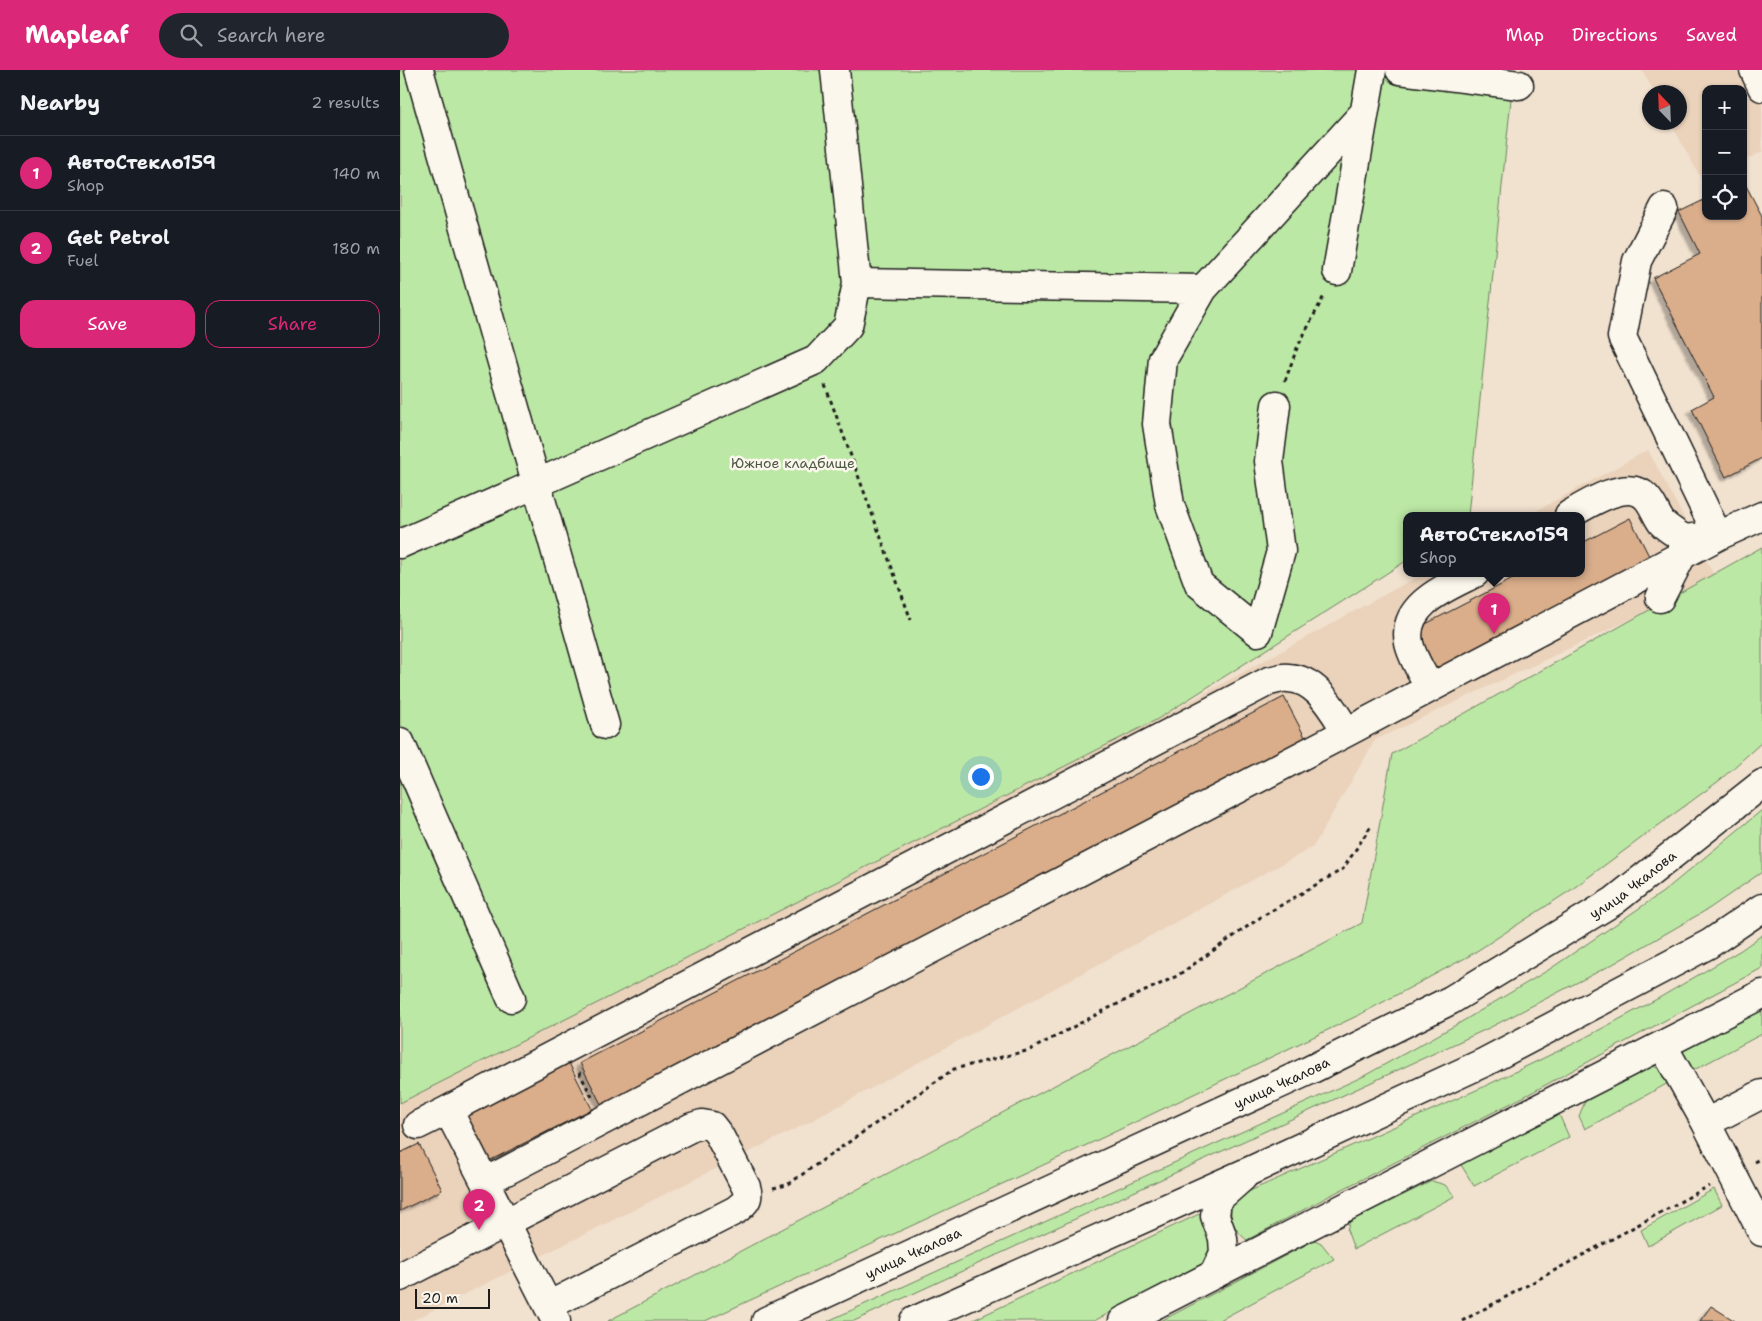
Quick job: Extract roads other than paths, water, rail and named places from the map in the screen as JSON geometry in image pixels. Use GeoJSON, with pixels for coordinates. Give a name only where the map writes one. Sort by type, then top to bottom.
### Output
{"type":"FeatureCollection","features":[{"type":"Feature","properties":{"kind":"main road"},"geometry":{"type":"LineString","coordinates":[[419,70],[605,725]]}},
{"type":"Feature","properties":{"kind":"main road"},"geometry":{"type":"LineString","coordinates":[[400,544],[816,360],[848,326],[858,283],[835,70]]}},
{"type":"Feature","properties":{"kind":"main road"},"geometry":{"type":"LineString","coordinates":[[1337,271],[1372,70]]}},
{"type":"Feature","properties":{"kind":"main road"},"geometry":{"type":"LineString","coordinates":[[1400,70],[1519,85]]}},
{"type":"Feature","properties":{"kind":"main road"},"geometry":{"type":"LineString","coordinates":[[1754,70],[1762,87]]}},
{"type":"Feature","properties":{"kind":"main road"},"geometry":{"type":"LineString","coordinates":[[1276,405],[1268,461],[1281,551],[1258,632],[1199,584],[1170,504],[1157,424],[1163,360],[1203,289],[1364,113]]}},
{"type":"Feature","properties":{"kind":"main road"},"geometry":{"type":"LineString","coordinates":[[1664,208],[1637,261],[1622,337],[1718,536]]}},
{"type":"Feature","properties":{"kind":"main road"},"geometry":{"type":"LineString","coordinates":[[858,283],[1203,289]]}},
{"type":"Feature","properties":{"kind":"main road"},"geometry":{"type":"LineString","coordinates":[[1574,512],[1617,491],[1635,490],[1646,497],[1663,524],[1684,539],[1718,536]]}},
{"type":"Feature","properties":{"kind":"main road"},"geometry":{"type":"LineString","coordinates":[[485,1182],[1718,536],[1762,516]]}},
{"type":"Feature","properties":{"kind":"main road"},"geometry":{"type":"LineString","coordinates":[[1660,598],[1682,555]]}},
{"type":"Feature","properties":{"kind":"main road"},"geometry":{"type":"LineString","coordinates":[[1430,688],[1409,643],[1408,630],[1413,616],[1423,603],[1468,577]]}},
{"type":"Feature","properties":{"kind":"main road"},"geometry":{"type":"LineString","coordinates":[[418,1125],[1269,681],[1289,678],[1308,684],[1327,700],[1347,732]]}},
{"type":"Feature","properties":{"kind":"main road"},"geometry":{"type":"LineString","coordinates":[[400,742],[512,998]]}},
{"type":"Feature","properties":{"kind":"main road","name":"улица Чкалова"},"geometry":{"type":"LineString","coordinates":[[766,1321],[1308,1071],[1451,1000],[1614,901],[1762,784]]}},
{"type":"Feature","properties":{"kind":"main road"},"geometry":{"type":"LineString","coordinates":[[914,1321],[1252,1170],[1485,1062],[1709,944],[1762,908]]}},
{"type":"Feature","properties":{"kind":"main road"},"geometry":{"type":"LineString","coordinates":[[1123,1321],[1762,994]]}},
{"type":"Feature","properties":{"kind":"main road"},"geometry":{"type":"LineString","coordinates":[[1662,1046],[1706,1123],[1762,1232]]}},
{"type":"Feature","properties":{"kind":"main road"},"geometry":{"type":"LineString","coordinates":[[1706,1123],[1762,1094]]}},
{"type":"Feature","properties":{"kind":"main road"},"geometry":{"type":"LineString","coordinates":[[400,1277],[506,1223],[692,1127],[702,1124],[712,1126],[719,1136],[748,1194],[746,1202],[736,1210],[552,1313],[506,1223],[485,1182],[448,1110]]}},
{"type":"Feature","properties":{"kind":"main road"},"geometry":{"type":"LineString","coordinates":[[1214,1274],[1224,1253],[1223,1238],[1214,1216],[1217,1200],[1252,1170]]}},
{"type":"Feature","properties":{"kind":"place","name":"АвтоСтекло159"},"geometry":{"type":"Point","coordinates":[1494,634]}},
{"type":"Feature","properties":{"kind":"place","name":"Get Petrol"},"geometry":{"type":"Point","coordinates":[479,1230]}},
{"type":"Feature","properties":{"kind":"park label","name":"Южное кладбище"},"geometry":{"type":"Point","coordinates":[793,463]}}]}
